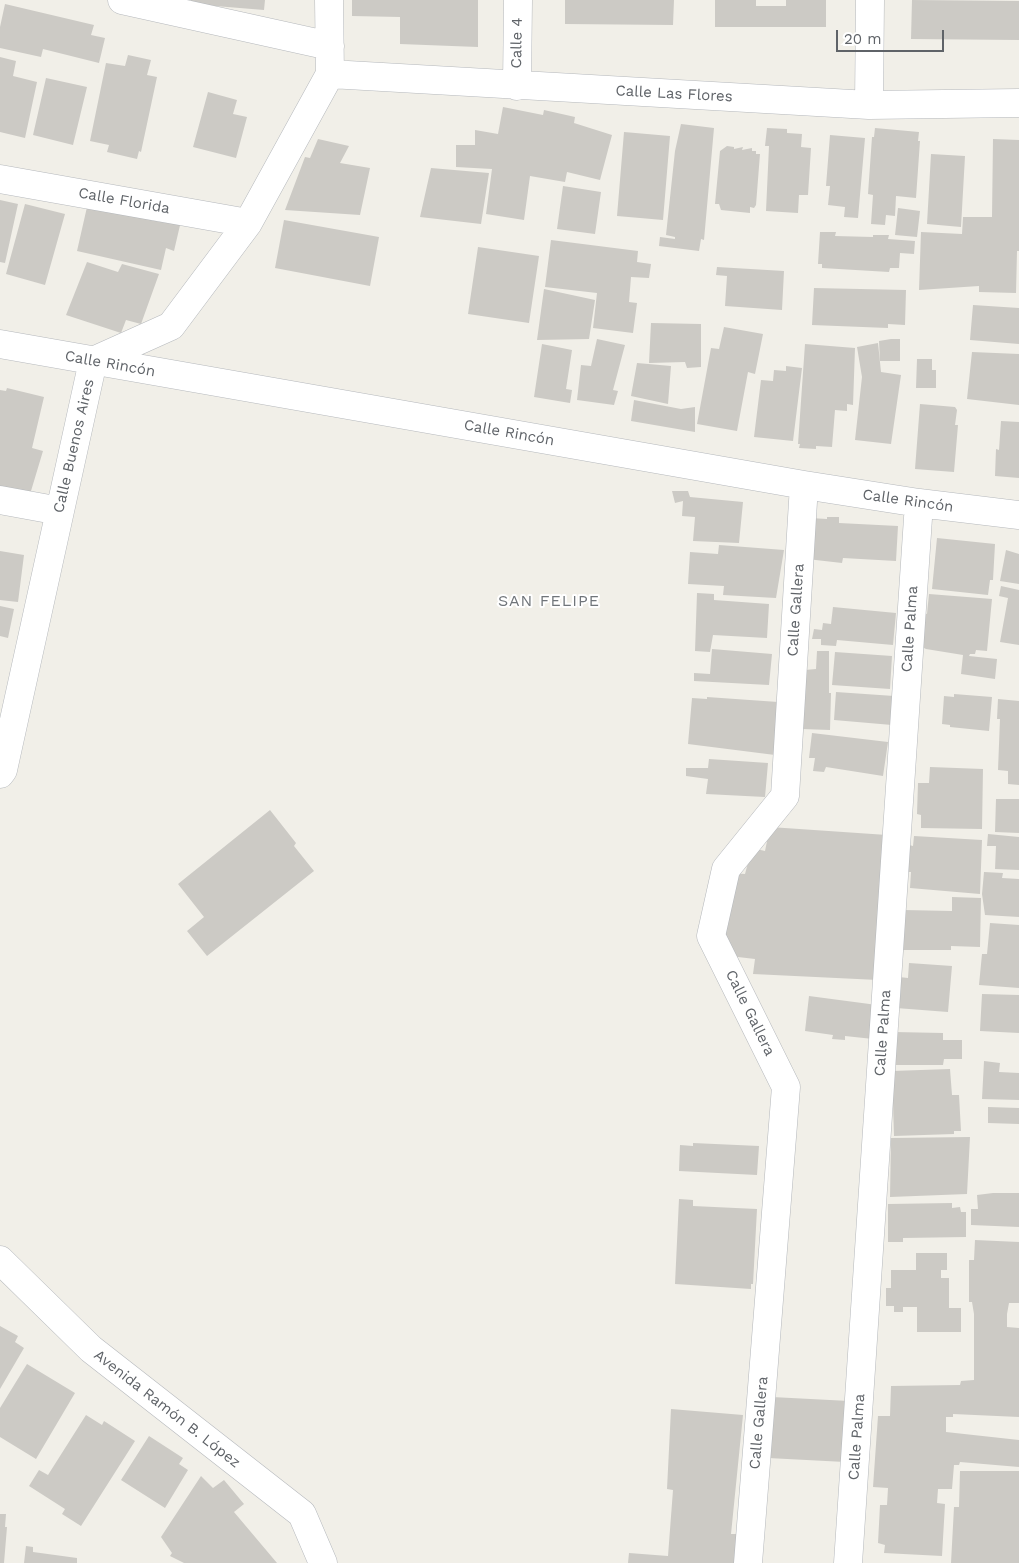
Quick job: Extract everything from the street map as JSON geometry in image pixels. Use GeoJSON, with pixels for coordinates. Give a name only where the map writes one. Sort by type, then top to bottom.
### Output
{"type":"FeatureCollection","features":[{"type":"Feature","properties":{"kind":"street"},"geometry":{"type":"LineString","coordinates":[[122,0],[330,46]]}},
{"type":"Feature","properties":{"kind":"street","name":"Calle Buenos Aires"},"geometry":{"type":"LineString","coordinates":[[0,774],[3,770],[93,361],[171,326],[248,223],[330,74],[329,0]]}},
{"type":"Feature","properties":{"kind":"street","name":"Calle 4"},"geometry":{"type":"LineString","coordinates":[[517,86],[518,0]]}},
{"type":"Feature","properties":{"kind":"street"},"geometry":{"type":"LineString","coordinates":[[869,105],[870,0]]}},
{"type":"Feature","properties":{"kind":"street","name":"Calle Las Flores"},"geometry":{"type":"LineString","coordinates":[[330,74],[869,105],[1019,103]]}},
{"type":"Feature","properties":{"kind":"street","name":"Calle Florida"},"geometry":{"type":"LineString","coordinates":[[0,179],[248,223]]}},
{"type":"Feature","properties":{"kind":"street","name":"Calle Rincón"},"geometry":{"type":"LineString","coordinates":[[0,344],[804,485],[919,503],[1019,515]]}},
{"type":"Feature","properties":{"kind":"street","name":"Calle Gallera"},"geometry":{"type":"LineString","coordinates":[[748,1563],[786,1088],[712,936],[726,869],[785,796],[804,485]]}},
{"type":"Feature","properties":{"kind":"street"},"geometry":{"type":"LineString","coordinates":[[0,500],[60,512]]}},
{"type":"Feature","properties":{"kind":"street","name":"Calle Palma"},"geometry":{"type":"LineString","coordinates":[[848,1563],[919,503]]}},
{"type":"Feature","properties":{"kind":"street","name":"Avenida Ramón B. López"},"geometry":{"type":"LineString","coordinates":[[0,1260],[91,1349],[302,1514],[323,1563]]}},
{"type":"Feature","properties":{"kind":"building"},"geometry":{"type":"Polygon","coordinates":[[[191,0],[265,0],[264,10],[191,4],[191,0]]]}},
{"type":"Feature","properties":{"kind":"building"},"geometry":{"type":"Polygon","coordinates":[[[352,0],[478,0],[478,47],[400,44],[400,17],[352,16],[352,0]]]}},
{"type":"Feature","properties":{"kind":"building"},"geometry":{"type":"Polygon","coordinates":[[[565,0],[674,0],[673,25],[565,24],[565,0]]]}},
{"type":"Feature","properties":{"kind":"building"},"geometry":{"type":"Polygon","coordinates":[[[715,0],[756,0],[756,6],[786,6],[786,0],[826,0],[826,27],[715,27],[715,0]]]}},
{"type":"Feature","properties":{"kind":"building"},"geometry":{"type":"Polygon","coordinates":[[[912,0],[1019,1],[1019,40],[911,39],[912,0]]]}},
{"type":"Feature","properties":{"kind":"building"},"geometry":{"type":"Polygon","coordinates":[[[5,4],[94,25],[91,35],[105,38],[99,63],[43,49],[41,57],[0,48],[0,27],[5,4]]]}},
{"type":"Feature","properties":{"kind":"building"},"geometry":{"type":"Polygon","coordinates":[[[128,55],[151,60],[147,75],[157,77],[141,152],[139,151],[137,159],[107,152],[109,145],[90,141],[106,63],[125,66],[128,55]]]}},
{"type":"Feature","properties":{"kind":"building"},"geometry":{"type":"Polygon","coordinates":[[[0,57],[16,61],[13,76],[37,82],[25,138],[0,132],[0,57]]]}},
{"type":"Feature","properties":{"kind":"building"},"geometry":{"type":"Polygon","coordinates":[[[46,78],[87,87],[73,145],[33,135],[46,78]]]}},
{"type":"Feature","properties":{"kind":"building"},"geometry":{"type":"Polygon","coordinates":[[[208,92],[237,100],[233,114],[247,117],[236,158],[193,147],[208,92]]]}},
{"type":"Feature","properties":{"kind":"building"},"geometry":{"type":"Polygon","coordinates":[[[503,107],[543,115],[544,110],[575,117],[574,123],[612,135],[600,180],[567,172],[565,182],[530,176],[524,220],[486,214],[492,169],[456,167],[456,145],[475,145],[475,130],[498,134],[503,107]]]}},
{"type":"Feature","properties":{"kind":"building"},"geometry":{"type":"Polygon","coordinates":[[[681,124],[714,128],[704,240],[701,239],[699,251],[659,246],[660,237],[675,239],[675,237],[666,235],[675,151],[681,124]]]}},
{"type":"Feature","properties":{"kind":"building"},"geometry":{"type":"Polygon","coordinates":[[[767,128],[787,129],[787,133],[802,134],[801,147],[811,148],[808,195],[799,195],[798,213],[766,211],[769,146],[765,146],[767,128]]]}},
{"type":"Feature","properties":{"kind":"building"},"geometry":{"type":"Polygon","coordinates":[[[875,128],[919,132],[918,141],[920,141],[916,198],[896,196],[895,216],[886,215],[885,225],[871,224],[873,195],[868,194],[872,137],[874,137],[875,128]]]}},
{"type":"Feature","properties":{"kind":"building"},"geometry":{"type":"Polygon","coordinates":[[[624,132],[670,136],[663,220],[617,216],[624,132]]]}},
{"type":"Feature","properties":{"kind":"building"},"geometry":{"type":"Polygon","coordinates":[[[830,135],[865,138],[858,218],[844,217],[845,207],[828,205],[830,186],[826,186],[830,135]]]}},
{"type":"Feature","properties":{"kind":"building"},"geometry":{"type":"Polygon","coordinates":[[[318,139],[349,146],[340,163],[370,168],[360,215],[285,210],[305,157],[310,158],[318,139]]]}},
{"type":"Feature","properties":{"kind":"building"},"geometry":{"type":"Polygon","coordinates":[[[993,139],[1019,140],[1019,251],[1017,251],[1016,293],[979,292],[979,286],[919,290],[921,232],[962,234],[963,217],[992,217],[993,139]]]}},
{"type":"Feature","properties":{"kind":"building"},"geometry":{"type":"Polygon","coordinates":[[[727,146],[734,147],[734,149],[743,147],[742,150],[752,148],[752,151],[756,151],[756,154],[760,154],[756,205],[754,208],[750,207],[750,213],[721,210],[719,204],[715,204],[720,151],[727,146]]]}},
{"type":"Feature","properties":{"kind":"building"},"geometry":{"type":"Polygon","coordinates":[[[931,154],[965,156],[961,227],[927,224],[931,154]]]}},
{"type":"Feature","properties":{"kind":"building"},"geometry":{"type":"Polygon","coordinates":[[[431,168],[489,173],[481,224],[420,217],[431,168]]]}},
{"type":"Feature","properties":{"kind":"building"},"geometry":{"type":"Polygon","coordinates":[[[563,186],[601,192],[595,234],[557,229],[563,186]]]}},
{"type":"Feature","properties":{"kind":"building"},"geometry":{"type":"Polygon","coordinates":[[[0,200],[18,204],[5,263],[0,262],[0,200]]]}},
{"type":"Feature","properties":{"kind":"building"},"geometry":{"type":"Polygon","coordinates":[[[25,204],[65,214],[45,285],[6,274],[25,204]]]}},
{"type":"Feature","properties":{"kind":"building"},"geometry":{"type":"Polygon","coordinates":[[[87,207],[161,222],[162,217],[181,221],[174,251],[166,248],[161,270],[77,251],[87,207]]]}},
{"type":"Feature","properties":{"kind":"building"},"geometry":{"type":"Polygon","coordinates":[[[898,208],[920,211],[917,237],[895,235],[898,208]]]}},
{"type":"Feature","properties":{"kind":"building"},"geometry":{"type":"Polygon","coordinates":[[[284,220],[379,237],[370,286],[275,268],[284,220]]]}},
{"type":"Feature","properties":{"kind":"building"},"geometry":{"type":"Polygon","coordinates":[[[820,232],[836,232],[835,236],[873,237],[873,235],[889,235],[888,239],[915,241],[914,254],[900,253],[899,268],[890,268],[889,272],[822,268],[822,264],[818,264],[820,232]]]}},
{"type":"Feature","properties":{"kind":"building"},"geometry":{"type":"Polygon","coordinates":[[[551,240],[638,251],[637,262],[651,264],[649,278],[631,277],[629,302],[637,303],[633,333],[593,328],[597,293],[545,287],[551,240]]]}},
{"type":"Feature","properties":{"kind":"building"},"geometry":{"type":"Polygon","coordinates":[[[478,247],[539,256],[529,323],[468,314],[478,247]]]}},
{"type":"Feature","properties":{"kind":"building"},"geometry":{"type":"Polygon","coordinates":[[[87,262],[118,272],[122,264],[159,274],[141,324],[126,320],[121,333],[66,315],[87,262]]]}},
{"type":"Feature","properties":{"kind":"building"},"geometry":{"type":"Polygon","coordinates":[[[717,267],[784,271],[782,310],[725,306],[727,276],[716,275],[717,267]]]}},
{"type":"Feature","properties":{"kind":"building"},"geometry":{"type":"Polygon","coordinates":[[[814,288],[906,290],[905,325],[888,324],[888,328],[812,325],[814,288]]]}},
{"type":"Feature","properties":{"kind":"building"},"geometry":{"type":"Polygon","coordinates":[[[544,289],[595,300],[589,339],[537,340],[544,289]]]}},
{"type":"Feature","properties":{"kind":"building"},"geometry":{"type":"Polygon","coordinates":[[[973,305],[1019,308],[1019,344],[970,340],[973,305]]]}},
{"type":"Feature","properties":{"kind":"building"},"geometry":{"type":"Polygon","coordinates":[[[651,323],[701,324],[701,367],[687,368],[685,362],[649,363],[651,323]]]}},
{"type":"Feature","properties":{"kind":"building"},"geometry":{"type":"Polygon","coordinates":[[[724,327],[763,334],[755,374],[748,372],[737,431],[697,424],[711,348],[719,349],[724,327]]]}},
{"type":"Feature","properties":{"kind":"building"},"geometry":{"type":"Polygon","coordinates":[[[597,339],[625,345],[613,390],[618,391],[614,405],[577,400],[581,365],[591,366],[597,339]]]}},
{"type":"Feature","properties":{"kind":"building"},"geometry":{"type":"Polygon","coordinates":[[[900,339],[900,361],[880,361],[879,341],[900,339]]]}},
{"type":"Feature","properties":{"kind":"building"},"geometry":{"type":"Polygon","coordinates":[[[878,343],[881,372],[901,375],[891,444],[855,440],[862,377],[857,347],[878,343]]]}},
{"type":"Feature","properties":{"kind":"building"},"geometry":{"type":"Polygon","coordinates":[[[542,344],[572,350],[566,389],[572,390],[570,403],[534,397],[542,344]]]}},
{"type":"Feature","properties":{"kind":"building"},"geometry":{"type":"Polygon","coordinates":[[[805,344],[855,348],[853,405],[847,404],[847,411],[835,410],[832,447],[816,446],[816,449],[799,448],[805,344]]]}},
{"type":"Feature","properties":{"kind":"building"},"geometry":{"type":"Polygon","coordinates":[[[972,352],[1019,354],[1019,405],[967,399],[972,352]]]}},
{"type":"Feature","properties":{"kind":"building"},"geometry":{"type":"Polygon","coordinates":[[[917,359],[932,359],[932,370],[936,370],[936,388],[916,388],[917,359]]]}},
{"type":"Feature","properties":{"kind":"building"},"geometry":{"type":"Polygon","coordinates":[[[637,363],[671,366],[668,404],[631,396],[637,363]]]}},
{"type":"Feature","properties":{"kind":"building"},"geometry":{"type":"Polygon","coordinates":[[[786,366],[802,368],[793,441],[754,437],[761,380],[773,381],[774,370],[786,371],[786,366]]]}},
{"type":"Feature","properties":{"kind":"building"},"geometry":{"type":"Polygon","coordinates":[[[7,388],[44,397],[32,448],[43,451],[28,501],[0,496],[0,390],[6,391],[7,388]]]}},
{"type":"Feature","properties":{"kind":"building"},"geometry":{"type":"Polygon","coordinates":[[[634,400],[681,409],[695,407],[695,432],[631,421],[634,400]]]}},
{"type":"Feature","properties":{"kind":"building"},"geometry":{"type":"Polygon","coordinates":[[[920,404],[955,407],[957,410],[955,425],[958,425],[954,472],[915,469],[920,404]]]}},
{"type":"Feature","properties":{"kind":"building"},"geometry":{"type":"Polygon","coordinates":[[[1001,421],[1019,422],[1019,478],[995,476],[996,449],[999,450],[1001,421]]]}},
{"type":"Feature","properties":{"kind":"building"},"geometry":{"type":"Polygon","coordinates":[[[672,491],[688,491],[690,497],[743,502],[739,543],[693,541],[695,517],[682,516],[683,501],[675,503],[672,491]]]}},
{"type":"Feature","properties":{"kind":"building"},"geometry":{"type":"Polygon","coordinates":[[[827,517],[839,517],[839,523],[898,526],[896,561],[843,558],[842,563],[807,559],[810,518],[827,519],[827,517]]]}},
{"type":"Feature","properties":{"kind":"building"},"geometry":{"type":"Polygon","coordinates":[[[937,538],[995,544],[993,580],[990,580],[988,595],[932,589],[937,538]]]}},
{"type":"Feature","properties":{"kind":"building"},"geometry":{"type":"Polygon","coordinates":[[[719,545],[784,550],[776,598],[723,595],[724,586],[688,584],[690,552],[718,554],[719,545]]]}},
{"type":"Feature","properties":{"kind":"building"},"geometry":{"type":"Polygon","coordinates":[[[1006,550],[1019,554],[1019,584],[1000,581],[1006,550]]]}},
{"type":"Feature","properties":{"kind":"building"},"geometry":{"type":"Polygon","coordinates":[[[0,551],[24,555],[18,602],[0,600],[0,551]]]}},
{"type":"Feature","properties":{"kind":"building"},"geometry":{"type":"Polygon","coordinates":[[[1001,586],[1019,590],[1019,645],[1000,642],[1008,598],[999,596],[1001,586]]]}},
{"type":"Feature","properties":{"kind":"building"},"geometry":{"type":"Polygon","coordinates":[[[697,593],[714,594],[714,600],[769,604],[767,638],[713,635],[710,652],[695,651],[697,593]]]}},
{"type":"Feature","properties":{"kind":"building"},"geometry":{"type":"Polygon","coordinates":[[[929,594],[992,599],[987,651],[976,650],[975,654],[970,654],[969,656],[997,659],[995,679],[961,674],[963,655],[926,649],[920,646],[924,613],[927,614],[929,594]]]}},
{"type":"Feature","properties":{"kind":"building"},"geometry":{"type":"Polygon","coordinates":[[[0,606],[14,609],[8,638],[0,636],[0,606]]]}},
{"type":"Feature","properties":{"kind":"building"},"geometry":{"type":"Polygon","coordinates":[[[833,607],[896,613],[893,645],[837,640],[836,646],[821,645],[821,639],[812,639],[814,629],[822,630],[823,623],[831,624],[833,607]]]}},
{"type":"Feature","properties":{"kind":"building"},"geometry":{"type":"Polygon","coordinates":[[[712,649],[772,654],[769,685],[694,681],[694,673],[710,674],[712,649]]]}},
{"type":"Feature","properties":{"kind":"building"},"geometry":{"type":"Polygon","coordinates":[[[817,651],[829,651],[830,730],[802,729],[805,670],[816,669],[817,651]]]}},
{"type":"Feature","properties":{"kind":"building"},"geometry":{"type":"Polygon","coordinates":[[[835,652],[892,656],[890,689],[832,685],[835,652]]]}},
{"type":"Feature","properties":{"kind":"building"},"geometry":{"type":"Polygon","coordinates":[[[836,692],[894,696],[892,725],[834,720],[836,692]]]}},
{"type":"Feature","properties":{"kind":"building"},"geometry":{"type":"Polygon","coordinates":[[[954,694],[992,697],[989,731],[950,727],[950,725],[942,724],[944,696],[954,697],[954,694]]]}},
{"type":"Feature","properties":{"kind":"building"},"geometry":{"type":"Polygon","coordinates":[[[707,697],[778,702],[775,755],[688,744],[692,698],[707,699],[707,697]]]}},
{"type":"Feature","properties":{"kind":"building"},"geometry":{"type":"Polygon","coordinates":[[[998,699],[1019,701],[1019,785],[1008,784],[1008,771],[998,770],[1000,719],[997,719],[998,699]]]}},
{"type":"Feature","properties":{"kind":"building"},"geometry":{"type":"Polygon","coordinates":[[[812,733],[888,742],[883,776],[826,767],[824,772],[813,771],[815,758],[809,758],[812,733]]]}},
{"type":"Feature","properties":{"kind":"building"},"geometry":{"type":"Polygon","coordinates":[[[709,759],[768,763],[765,797],[706,794],[708,779],[686,776],[686,768],[708,768],[709,759]]]}},
{"type":"Feature","properties":{"kind":"building"},"geometry":{"type":"Polygon","coordinates":[[[930,767],[983,769],[982,829],[921,828],[921,815],[917,814],[918,783],[929,783],[930,767]]]}},
{"type":"Feature","properties":{"kind":"building"},"geometry":{"type":"Polygon","coordinates":[[[996,799],[1019,799],[1019,833],[995,832],[996,799]]]}},
{"type":"Feature","properties":{"kind":"building"},"geometry":{"type":"Polygon","coordinates":[[[270,810],[296,843],[294,846],[314,871],[207,956],[187,931],[204,917],[178,884],[270,810]]]}},
{"type":"Feature","properties":{"kind":"building"},"geometry":{"type":"Polygon","coordinates":[[[770,827],[887,835],[878,980],[753,974],[755,959],[721,955],[730,873],[745,874],[752,848],[765,851],[770,827]]]}},
{"type":"Feature","properties":{"kind":"building"},"geometry":{"type":"Polygon","coordinates":[[[988,834],[1019,837],[1019,870],[995,869],[996,846],[987,846],[988,834]]]}},
{"type":"Feature","properties":{"kind":"building"},"geometry":{"type":"Polygon","coordinates":[[[914,836],[982,840],[980,894],[910,888],[911,872],[907,872],[909,845],[913,846],[914,836]]]}},
{"type":"Feature","properties":{"kind":"building"},"geometry":{"type":"Polygon","coordinates":[[[984,872],[1003,873],[1002,878],[1019,879],[1019,917],[985,915],[982,894],[984,872]]]}},
{"type":"Feature","properties":{"kind":"building"},"geometry":{"type":"Polygon","coordinates":[[[952,897],[981,898],[980,947],[951,946],[951,950],[902,950],[903,910],[952,911],[952,897]]]}},
{"type":"Feature","properties":{"kind":"building"},"geometry":{"type":"Polygon","coordinates":[[[990,923],[1019,925],[1019,988],[979,985],[982,954],[987,954],[990,923]]]}},
{"type":"Feature","properties":{"kind":"building"},"geometry":{"type":"Polygon","coordinates":[[[909,963],[952,966],[948,1012],[896,1008],[899,977],[908,978],[909,963]]]}},
{"type":"Feature","properties":{"kind":"building"},"geometry":{"type":"Polygon","coordinates":[[[982,994],[1019,995],[1019,1033],[980,1031],[982,994]]]}},
{"type":"Feature","properties":{"kind":"building"},"geometry":{"type":"Polygon","coordinates":[[[809,996],[877,1005],[873,1039],[845,1036],[845,1040],[832,1039],[833,1035],[805,1031],[809,996]]]}},
{"type":"Feature","properties":{"kind":"building"},"geometry":{"type":"Polygon","coordinates":[[[894,1032],[943,1033],[943,1040],[962,1040],[962,1059],[944,1059],[943,1065],[893,1065],[894,1032]]]}},
{"type":"Feature","properties":{"kind":"building"},"geometry":{"type":"Polygon","coordinates":[[[984,1061],[1000,1063],[999,1072],[1019,1073],[1019,1100],[982,1099],[984,1061]]]}},
{"type":"Feature","properties":{"kind":"building"},"geometry":{"type":"Polygon","coordinates":[[[950,1069],[952,1095],[959,1095],[961,1131],[954,1131],[954,1134],[894,1136],[892,1071],[950,1069]]]}},
{"type":"Feature","properties":{"kind":"building"},"geometry":{"type":"Polygon","coordinates":[[[988,1107],[1019,1108],[1019,1124],[988,1123],[988,1107]]]}},
{"type":"Feature","properties":{"kind":"building"},"geometry":{"type":"Polygon","coordinates":[[[970,1137],[967,1194],[890,1197],[891,1138],[970,1137]]]}},
{"type":"Feature","properties":{"kind":"building"},"geometry":{"type":"Polygon","coordinates":[[[693,1143],[759,1146],[757,1175],[679,1171],[680,1145],[693,1146],[693,1143]]]}},
{"type":"Feature","properties":{"kind":"building"},"geometry":{"type":"Polygon","coordinates":[[[1019,1193],[1019,1227],[971,1225],[971,1209],[978,1209],[977,1195],[1019,1193]]]}},
{"type":"Feature","properties":{"kind":"building"},"geometry":{"type":"Polygon","coordinates":[[[679,1199],[693,1200],[693,1206],[757,1209],[753,1284],[751,1284],[751,1289],[675,1284],[679,1199]]]}},
{"type":"Feature","properties":{"kind":"building"},"geometry":{"type":"Polygon","coordinates":[[[952,1203],[952,1208],[960,1207],[961,1212],[966,1212],[966,1237],[903,1238],[903,1242],[888,1242],[888,1204],[952,1203]]]}},
{"type":"Feature","properties":{"kind":"building"},"geometry":{"type":"Polygon","coordinates":[[[975,1240],[1019,1242],[1019,1303],[1009,1303],[1007,1327],[1019,1328],[1019,1417],[953,1414],[953,1417],[946,1417],[946,1432],[1019,1440],[1019,1467],[960,1462],[959,1465],[954,1465],[952,1489],[938,1489],[937,1503],[945,1504],[942,1556],[884,1553],[885,1545],[878,1543],[880,1505],[887,1505],[888,1488],[873,1487],[878,1416],[890,1416],[891,1386],[960,1385],[961,1381],[974,1380],[974,1314],[972,1302],[969,1302],[969,1260],[974,1260],[975,1240]]]}},
{"type":"Feature","properties":{"kind":"building"},"geometry":{"type":"Polygon","coordinates":[[[916,1253],[947,1253],[947,1270],[941,1270],[941,1278],[949,1278],[949,1308],[961,1308],[961,1332],[917,1332],[917,1307],[903,1307],[903,1312],[894,1312],[894,1306],[886,1306],[886,1288],[891,1288],[891,1270],[916,1270],[916,1253]]]}},
{"type":"Feature","properties":{"kind":"building"},"geometry":{"type":"Polygon","coordinates":[[[0,1326],[18,1336],[15,1342],[24,1348],[0,1389],[0,1326]]]}},
{"type":"Feature","properties":{"kind":"building"},"geometry":{"type":"Polygon","coordinates":[[[27,1364],[75,1393],[36,1459],[0,1437],[0,1408],[27,1364]]]}},
{"type":"Feature","properties":{"kind":"building"},"geometry":{"type":"Polygon","coordinates":[[[772,1397],[849,1401],[845,1462],[768,1458],[772,1397]]]}},
{"type":"Feature","properties":{"kind":"building"},"geometry":{"type":"Polygon","coordinates":[[[671,1409],[743,1415],[731,1534],[741,1534],[741,1563],[628,1563],[629,1553],[668,1556],[673,1490],[667,1489],[671,1409]]]}},
{"type":"Feature","properties":{"kind":"building"},"geometry":{"type":"Polygon","coordinates":[[[86,1415],[102,1425],[104,1421],[135,1441],[81,1526],[62,1514],[65,1509],[29,1486],[39,1470],[48,1475],[86,1415]]]}},
{"type":"Feature","properties":{"kind":"building"},"geometry":{"type":"Polygon","coordinates":[[[149,1436],[183,1458],[179,1464],[188,1470],[165,1508],[121,1480],[149,1436]]]}},
{"type":"Feature","properties":{"kind":"building"},"geometry":{"type":"Polygon","coordinates":[[[960,1471],[1019,1471],[1019,1563],[951,1563],[954,1507],[959,1507],[960,1471]]]}},
{"type":"Feature","properties":{"kind":"building"},"geometry":{"type":"Polygon","coordinates":[[[201,1476],[213,1488],[224,1480],[244,1504],[234,1512],[277,1563],[184,1563],[170,1556],[172,1553],[161,1537],[201,1476]]]}},
{"type":"Feature","properties":{"kind":"building"},"geometry":{"type":"Polygon","coordinates":[[[0,1514],[6,1514],[5,1527],[7,1527],[4,1563],[0,1563],[0,1514]]]}},
{"type":"Feature","properties":{"kind":"building"},"geometry":{"type":"Polygon","coordinates":[[[26,1546],[33,1547],[33,1552],[77,1558],[77,1563],[24,1563],[26,1546]]]}},
{"type":"Feature","properties":{"kind":"district","name":"SAN FELIPE"},"geometry":{"type":"Point","coordinates":[549,601]}}]}
